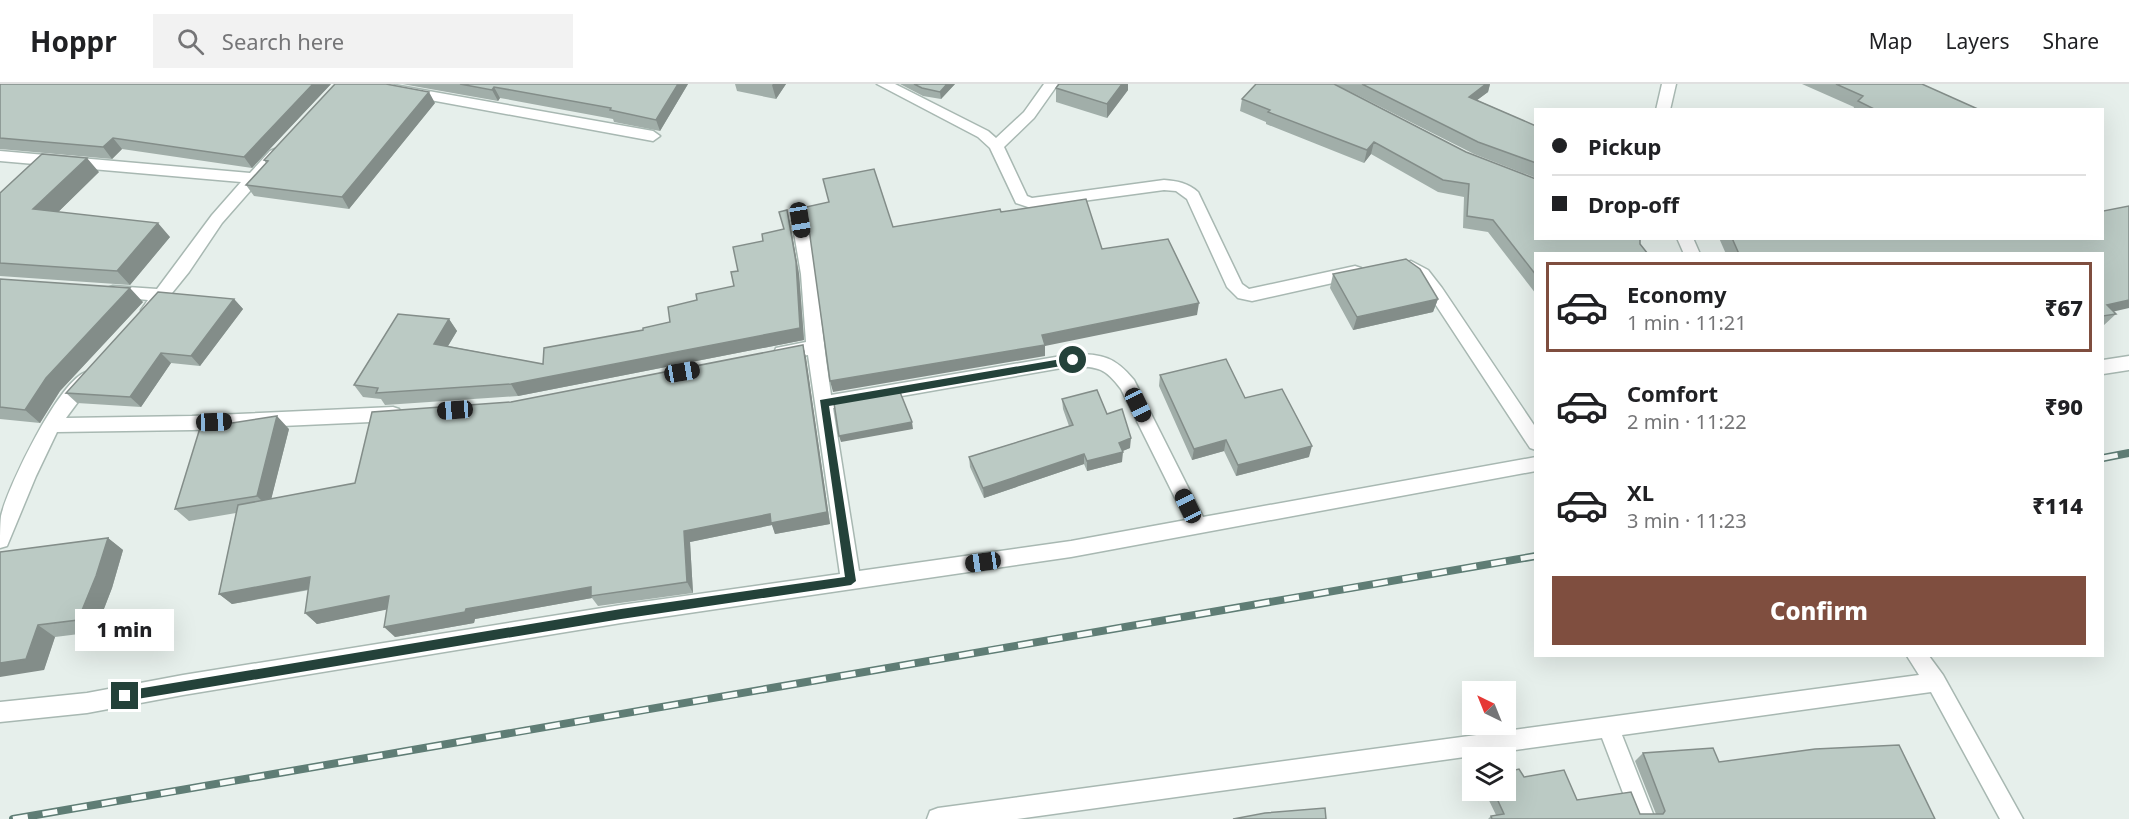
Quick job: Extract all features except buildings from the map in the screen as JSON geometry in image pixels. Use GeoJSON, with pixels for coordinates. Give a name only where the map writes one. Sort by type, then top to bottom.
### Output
{"type":"FeatureCollection","features":[{"type":"Feature","properties":{"kind":"street"},"geometry":{"type":"LineString","coordinates":[[365,84],[653,136]]}},
{"type":"Feature","properties":{"kind":"street"},"geometry":{"type":"LineString","coordinates":[[884,84],[983,134],[996,146],[1021,199],[1031,203],[1164,185],[1187,189],[1193,196],[1235,287],[1248,297],[1375,268]]}},
{"type":"Feature","properties":{"kind":"street"},"geometry":{"type":"LineString","coordinates":[[996,146],[1029,115],[1051,84]]}},
{"type":"Feature","properties":{"kind":"street"},"geometry":{"type":"LineString","coordinates":[[1664,108],[1669,84]]}},
{"type":"Feature","properties":{"kind":"street"},"geometry":{"type":"LineString","coordinates":[[139,321],[162,295],[217,219],[285,144]]}},
{"type":"Feature","properties":{"kind":"street"},"geometry":{"type":"LineString","coordinates":[[0,156],[252,178]]}},
{"type":"Feature","properties":{"kind":"street"},"geometry":{"type":"LineString","coordinates":[[800,220],[809,274],[814,347],[851,581]]}},
{"type":"Feature","properties":{"kind":"street"},"geometry":{"type":"LineString","coordinates":[[1398,262],[1422,274],[1436,292],[1534,440]]}},
{"type":"Feature","properties":{"kind":"street"},"geometry":{"type":"LineString","coordinates":[[93,290],[162,295]]}},
{"type":"Feature","properties":{"kind":"street"},"geometry":{"type":"LineString","coordinates":[[768,356],[814,347]]}},
{"type":"Feature","properties":{"kind":"street"},"geometry":{"type":"LineString","coordinates":[[823,403],[1073,360],[1095,360],[1114,366],[1128,385],[1198,526]]}},
{"type":"Feature","properties":{"kind":"street"},"geometry":{"type":"LineString","coordinates":[[2104,367],[2129,363]]}},
{"type":"Feature","properties":{"kind":"street"},"geometry":{"type":"LineString","coordinates":[[0,540],[50,425],[68,398],[95,369]]}},
{"type":"Feature","properties":{"kind":"street"},"geometry":{"type":"LineString","coordinates":[[50,425],[192,423],[412,413]]}},
{"type":"Feature","properties":{"kind":"street"},"geometry":{"type":"LineString","coordinates":[[0,712],[87,703],[195,683],[587,619],[1071,549],[1534,464]]}},
{"type":"Feature","properties":{"kind":"street"},"geometry":{"type":"LineString","coordinates":[[1918,657],[1936,682],[2012,819]]}},
{"type":"Feature","properties":{"kind":"street"},"geometry":{"type":"LineString","coordinates":[[939,819],[1936,682]]}},
{"type":"Feature","properties":{"kind":"street"},"geometry":{"type":"LineString","coordinates":[[1608,726],[1644,819]]}},
{"type":"Feature","properties":{"kind":"railway"},"geometry":{"type":"LineString","coordinates":[[2104,458],[2129,453]]}},
{"type":"Feature","properties":{"kind":"railway"},"geometry":{"type":"LineString","coordinates":[[13,819],[1534,556]]}},
{"type":"Feature","properties":{"kind":"route"},"geometry":{"type":"LineString","coordinates":[[125,696],[621,614],[851,581],[823,403],[1073,360]]}}]}
